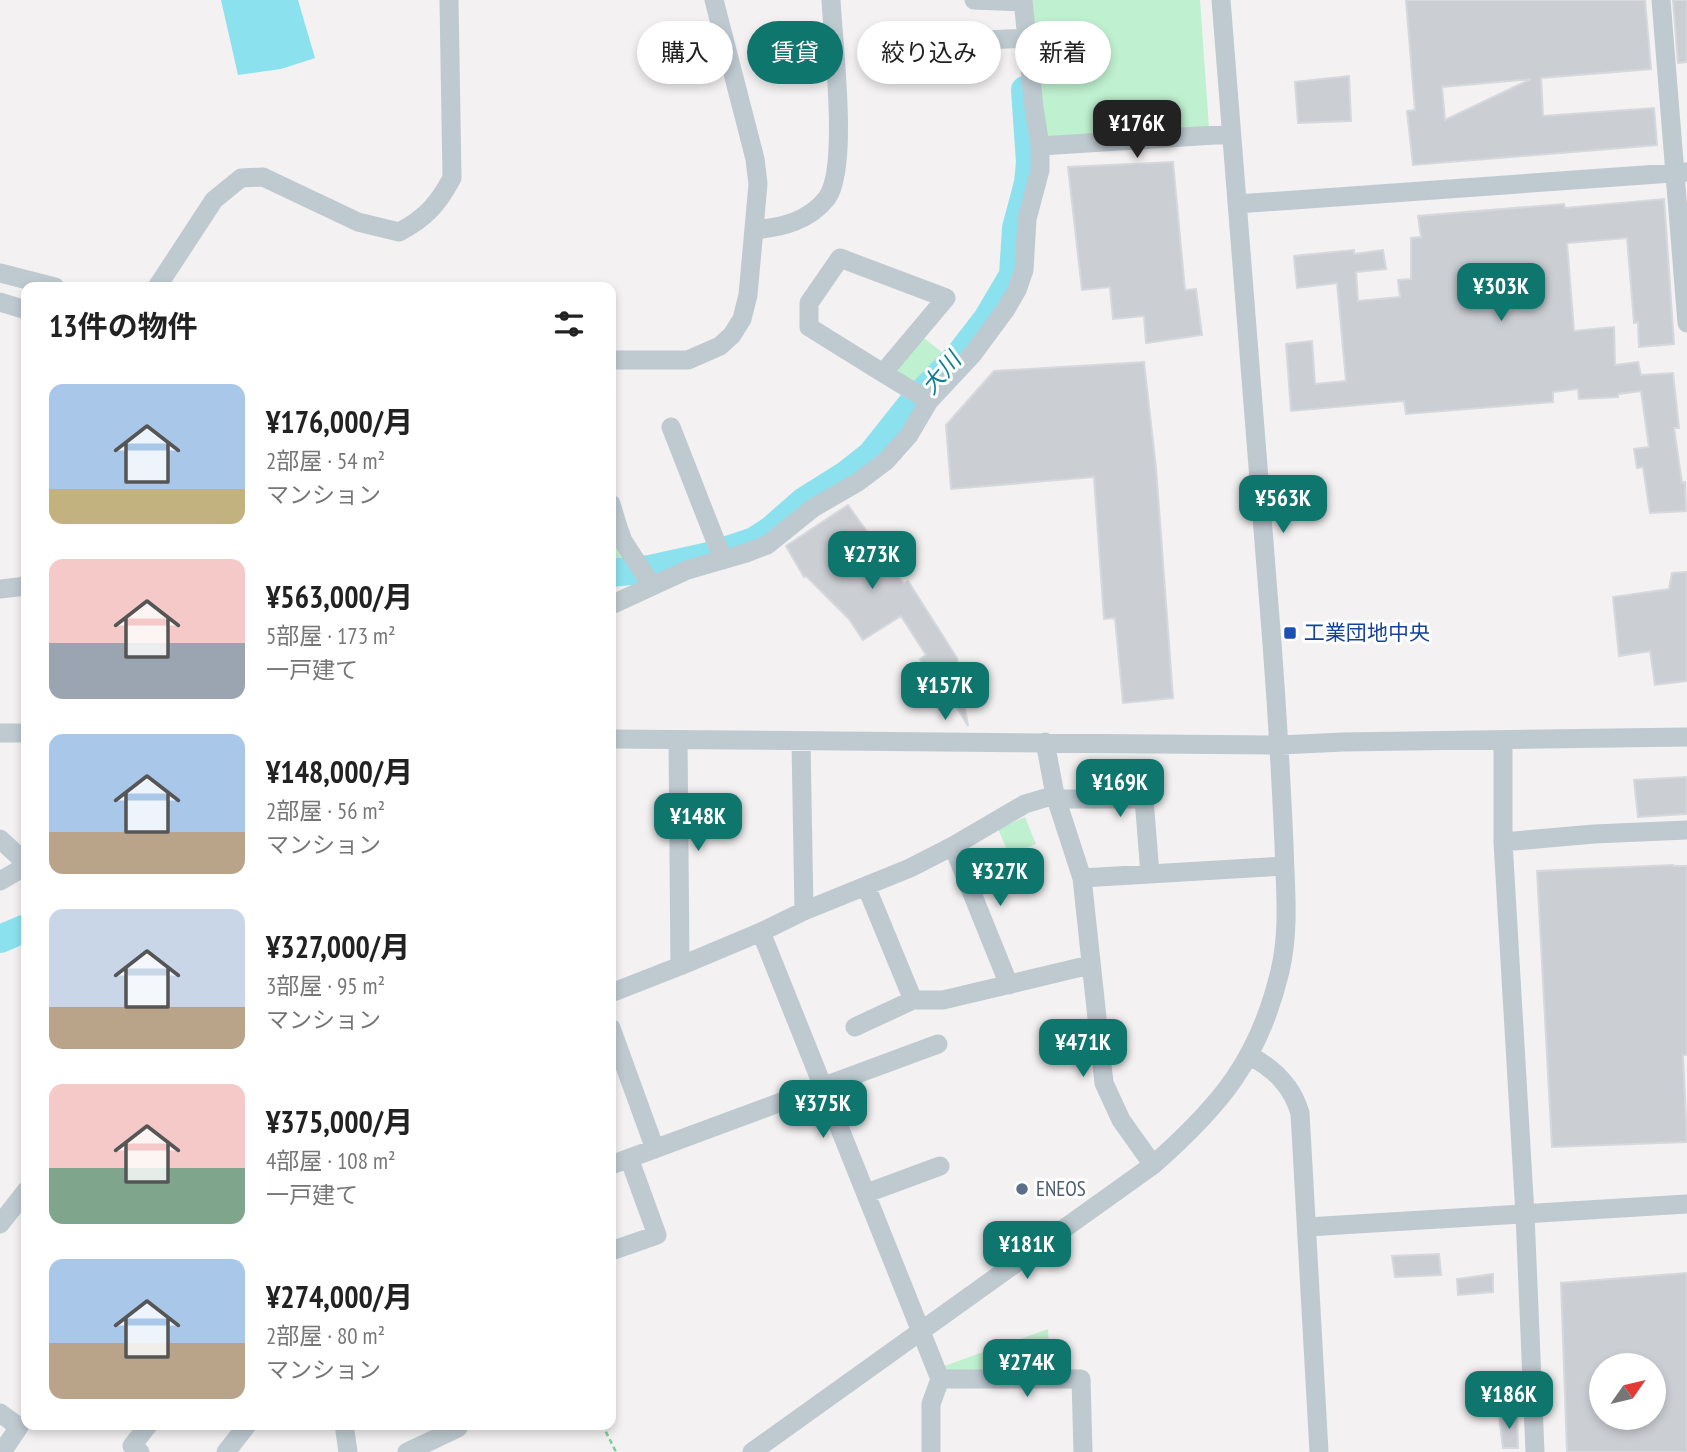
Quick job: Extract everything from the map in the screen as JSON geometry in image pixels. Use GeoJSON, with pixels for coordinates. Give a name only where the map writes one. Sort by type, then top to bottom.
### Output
{"type":"FeatureCollection","features":[{"type":"Feature","properties":{"kind":"street"},"geometry":{"type":"LineString","coordinates":[[160,282],[214,200],[241,178],[263,177],[358,222],[399,232],[419,221],[441,199],[452,178],[449,0]]}},
{"type":"Feature","properties":{"kind":"street"},"geometry":{"type":"LineString","coordinates":[[616,360],[688,360],[704,355],[726,340],[742,319],[748,295],[758,184],[755,159],[714,0]]}},
{"type":"Feature","properties":{"kind":"street"},"geometry":{"type":"LineString","coordinates":[[755,230],[781,227],[801,219],[818,208],[829,195],[836,169],[838,121],[831,0]]}},
{"type":"Feature","properties":{"kind":"street"},"geometry":{"type":"LineString","coordinates":[[974,0],[1018,1],[1023,21]]}},
{"type":"Feature","properties":{"kind":"street"},"geometry":{"type":"LineString","coordinates":[[752,1452],[1153,1165],[1204,1118],[1227,1089],[1250,1056],[1270,1009],[1285,947],[1280,745],[1221,0]]}},
{"type":"Feature","properties":{"kind":"street"},"geometry":{"type":"LineString","coordinates":[[1661,0],[1681,173],[1687,323]]}},
{"type":"Feature","properties":{"kind":"street"},"geometry":{"type":"LineString","coordinates":[[616,601],[646,576],[687,570],[767,545],[813,508],[858,482],[886,461],[909,435],[928,401],[972,355],[1017,290],[1024,270],[1027,219],[1040,170],[1040,146],[1032,84]]}},
{"type":"Feature","properties":{"kind":"street"},"geometry":{"type":"LineString","coordinates":[[1040,146],[1231,134]]}},
{"type":"Feature","properties":{"kind":"street"},"geometry":{"type":"LineString","coordinates":[[1237,204],[1681,173]]}},
{"type":"Feature","properties":{"kind":"street"},"geometry":{"type":"LineString","coordinates":[[883,373],[946,298],[840,258],[809,303],[809,327],[928,401]]}},
{"type":"Feature","properties":{"kind":"street"},"geometry":{"type":"LineString","coordinates":[[0,273],[35,282]]}},
{"type":"Feature","properties":{"kind":"street"},"geometry":{"type":"LineString","coordinates":[[0,302],[21,308]]}},
{"type":"Feature","properties":{"kind":"street"},"geometry":{"type":"LineString","coordinates":[[671,427],[723,560]]}},
{"type":"Feature","properties":{"kind":"street"},"geometry":{"type":"LineString","coordinates":[[616,529],[646,576]]}},
{"type":"Feature","properties":{"kind":"street"},"geometry":{"type":"LineString","coordinates":[[0,589],[21,587]]}},
{"type":"Feature","properties":{"kind":"street"},"geometry":{"type":"LineString","coordinates":[[0,733],[21,733]]}},
{"type":"Feature","properties":{"kind":"street"},"geometry":{"type":"LineString","coordinates":[[616,739],[1280,745],[1687,737]]}},
{"type":"Feature","properties":{"kind":"street"},"geometry":{"type":"LineString","coordinates":[[678,740],[680,966]]}},
{"type":"Feature","properties":{"kind":"street"},"geometry":{"type":"LineString","coordinates":[[1503,740],[1503,842],[1525,1215],[1535,1452]]}},
{"type":"Feature","properties":{"kind":"street"},"geometry":{"type":"LineString","coordinates":[[801,741],[804,911]]}},
{"type":"Feature","properties":{"kind":"street"},"geometry":{"type":"LineString","coordinates":[[1045,742],[1056,797],[1082,878],[1104,1083],[1121,1120],[1153,1165]]}},
{"type":"Feature","properties":{"kind":"street"},"geometry":{"type":"LineString","coordinates":[[616,991],[866,886],[953,846],[1025,804],[1056,797],[1144,799],[1150,874]]}},
{"type":"Feature","properties":{"kind":"street"},"geometry":{"type":"LineString","coordinates":[[1503,842],[1687,830]]}},
{"type":"Feature","properties":{"kind":"street"},"geometry":{"type":"LineString","coordinates":[[0,839],[21,860]]}},
{"type":"Feature","properties":{"kind":"street"},"geometry":{"type":"LineString","coordinates":[[953,846],[1009,985]]}},
{"type":"Feature","properties":{"kind":"street"},"geometry":{"type":"LineString","coordinates":[[1082,878],[1284,866]]}},
{"type":"Feature","properties":{"kind":"street"},"geometry":{"type":"LineString","coordinates":[[0,881],[21,868]]}},
{"type":"Feature","properties":{"kind":"street"},"geometry":{"type":"LineString","coordinates":[[866,886],[913,1000]]}},
{"type":"Feature","properties":{"kind":"street"},"geometry":{"type":"LineString","coordinates":[[761,932],[940,1379],[931,1404],[931,1452]]}},
{"type":"Feature","properties":{"kind":"street"},"geometry":{"type":"LineString","coordinates":[[855,1027],[913,1000],[943,1000],[1090,965]]}},
{"type":"Feature","properties":{"kind":"street"},"geometry":{"type":"LineString","coordinates":[[616,1249],[656,1235],[620,1161],[938,1044]]}},
{"type":"Feature","properties":{"kind":"street"},"geometry":{"type":"LineString","coordinates":[[616,1056],[655,1149]]}},
{"type":"Feature","properties":{"kind":"street"},"geometry":{"type":"LineString","coordinates":[[1250,1056],[1267,1064],[1277,1073],[1296,1098],[1300,1113],[1318,1452]]}},
{"type":"Feature","properties":{"kind":"street"},"geometry":{"type":"LineString","coordinates":[[867,1193],[940,1166]]}},
{"type":"Feature","properties":{"kind":"street"},"geometry":{"type":"LineString","coordinates":[[0,1224],[21,1197]]}},
{"type":"Feature","properties":{"kind":"street"},"geometry":{"type":"LineString","coordinates":[[1307,1227],[1687,1204]]}},
{"type":"Feature","properties":{"kind":"street"},"geometry":{"type":"LineString","coordinates":[[940,1379],[1082,1379],[1083,1452]]}},
{"type":"Feature","properties":{"kind":"street"},"geometry":{"type":"LineString","coordinates":[[0,1413],[19,1427],[6,1450]]}},
{"type":"Feature","properties":{"kind":"street"},"geometry":{"type":"LineString","coordinates":[[140,1452],[132,1446],[144,1430]]}},
{"type":"Feature","properties":{"kind":"street"},"geometry":{"type":"LineString","coordinates":[[226,1452],[243,1430]]}},
{"type":"Feature","properties":{"kind":"street"},"geometry":{"type":"LineString","coordinates":[[344,1430],[345,1450]]}},
{"type":"Feature","properties":{"kind":"street"},"geometry":{"type":"LineString","coordinates":[[407,1452],[454,1430]]}},
{"type":"Feature","properties":{"kind":"path"},"geometry":{"type":"LineString","coordinates":[[605,1430],[616,1452]]}},
{"type":"Feature","properties":{"kind":"green space"},"geometry":{"type":"Polygon","coordinates":[[[1032,0],[1200,0],[1209,129],[1046,138],[1041,84],[1111,84],[1111,21],[1034,21],[1032,0]]]}},
{"type":"Feature","properties":{"kind":"green space"},"geometry":{"type":"Polygon","coordinates":[[[919,334],[948,357],[918,393],[892,365],[919,334]]]}},
{"type":"Feature","properties":{"kind":"green space"},"geometry":{"type":"Polygon","coordinates":[[[616,537],[637,567],[616,569],[616,537]]]}},
{"type":"Feature","properties":{"kind":"green space"},"geometry":{"type":"Polygon","coordinates":[[[1025,817],[1036,844],[1009,855],[998,829],[1025,817]]]}},
{"type":"Feature","properties":{"kind":"green space"},"geometry":{"type":"Polygon","coordinates":[[[1048,1329],[1050,1376],[948,1376],[944,1366],[1048,1329]]]}},
{"type":"Feature","properties":{"kind":"water"},"geometry":{"type":"Polygon","coordinates":[[[221,0],[298,0],[315,58],[281,69],[238,75],[221,0]]]}},
{"type":"Feature","properties":{"kind":"building"},"geometry":{"type":"Polygon","coordinates":[[[1406,0],[1645,0],[1651,69],[1541,78],[1543,116],[1654,108],[1657,145],[1413,165],[1407,111],[1415,110],[1406,0]],[[1531,79],[1442,87],[1445,120],[1531,79]]]}},
{"type":"Feature","properties":{"kind":"building"},"geometry":{"type":"Polygon","coordinates":[[[1673,0],[1687,0],[1687,62],[1678,63],[1673,0]]]}},
{"type":"Feature","properties":{"kind":"building"},"geometry":{"type":"Polygon","coordinates":[[[1349,76],[1351,121],[1298,123],[1295,82],[1349,76]]]}},
{"type":"Feature","properties":{"kind":"building"},"geometry":{"type":"Polygon","coordinates":[[[1173,162],[1185,290],[1196,289],[1202,335],[1146,343],[1144,316],[1113,319],[1110,287],[1082,290],[1068,167],[1173,162]]]}},
{"type":"Feature","properties":{"kind":"building"},"geometry":{"type":"Polygon","coordinates":[[[1664,199],[1674,344],[1639,347],[1638,322],[1634,323],[1627,238],[1567,243],[1574,331],[1614,327],[1615,365],[1638,362],[1641,375],[1673,373],[1679,428],[1674,428],[1682,483],[1685,482],[1686,511],[1650,513],[1643,467],[1637,468],[1634,449],[1649,447],[1641,391],[1618,394],[1618,397],[1579,399],[1578,389],[1553,392],[1553,402],[1406,414],[1404,401],[1291,411],[1286,344],[1312,341],[1315,384],[1346,381],[1337,283],[1297,288],[1294,256],[1383,250],[1386,269],[1356,272],[1358,301],[1400,297],[1398,280],[1411,279],[1411,238],[1421,237],[1418,216],[1564,204],[1565,208],[1664,199]]]}},
{"type":"Feature","properties":{"kind":"building"},"geometry":{"type":"Polygon","coordinates":[[[1144,362],[1156,468],[1173,698],[1123,703],[1115,618],[1104,619],[1094,477],[951,489],[946,425],[994,371],[1144,362]]]}},
{"type":"Feature","properties":{"kind":"building"},"geometry":{"type":"Polygon","coordinates":[[[848,505],[904,584],[908,581],[957,658],[968,726],[935,672],[930,675],[920,659],[926,655],[901,616],[863,640],[849,619],[804,577],[786,546],[848,505]]]}},
{"type":"Feature","properties":{"kind":"building"},"geometry":{"type":"Polygon","coordinates":[[[1687,572],[1687,681],[1655,685],[1650,651],[1619,656],[1613,597],[1669,589],[1672,573],[1687,572]]]}},
{"type":"Feature","properties":{"kind":"building"},"geometry":{"type":"Polygon","coordinates":[[[1687,777],[1687,814],[1638,817],[1634,780],[1687,777]]]}},
{"type":"Feature","properties":{"kind":"building"},"geometry":{"type":"Polygon","coordinates":[[[1687,866],[1687,1055],[1683,1055],[1687,1142],[1552,1147],[1537,871],[1687,866]]]}},
{"type":"Feature","properties":{"kind":"building"},"geometry":{"type":"Polygon","coordinates":[[[1439,1254],[1441,1275],[1395,1277],[1392,1256],[1439,1254]]]}},
{"type":"Feature","properties":{"kind":"building"},"geometry":{"type":"Polygon","coordinates":[[[1687,1273],[1687,1452],[1567,1452],[1561,1283],[1687,1273]]]}},
{"type":"Feature","properties":{"kind":"building"},"geometry":{"type":"Polygon","coordinates":[[[1493,1274],[1493,1292],[1458,1295],[1457,1279],[1493,1274]]]}},
{"type":"Feature","properties":{"kind":"building"},"geometry":{"type":"Polygon","coordinates":[[[1517,1414],[1518,1448],[1503,1448],[1499,1415],[1517,1414]]]}},
{"type":"Feature","properties":{"kind":"waterway","name":"大川"},"geometry":{"type":"LineString","coordinates":[[616,572],[650,569],[709,556],[754,541],[804,501],[871,455],[914,401],[960,354],[987,319],[1013,275],[1016,228],[1028,183],[1030,162],[1025,90]]}},
{"type":"Feature","properties":{"kind":"waterway","name":"大川"},"geometry":{"type":"LineString","coordinates":[[0,939],[21,930]]}},
{"type":"Feature","properties":{"kind":"place","name":"工業団地中央"},"geometry":{"type":"Point","coordinates":[1290,633]}},
{"type":"Feature","properties":{"kind":"place","name":"ENEOS"},"geometry":{"type":"Point","coordinates":[1022,1189]}}]}
